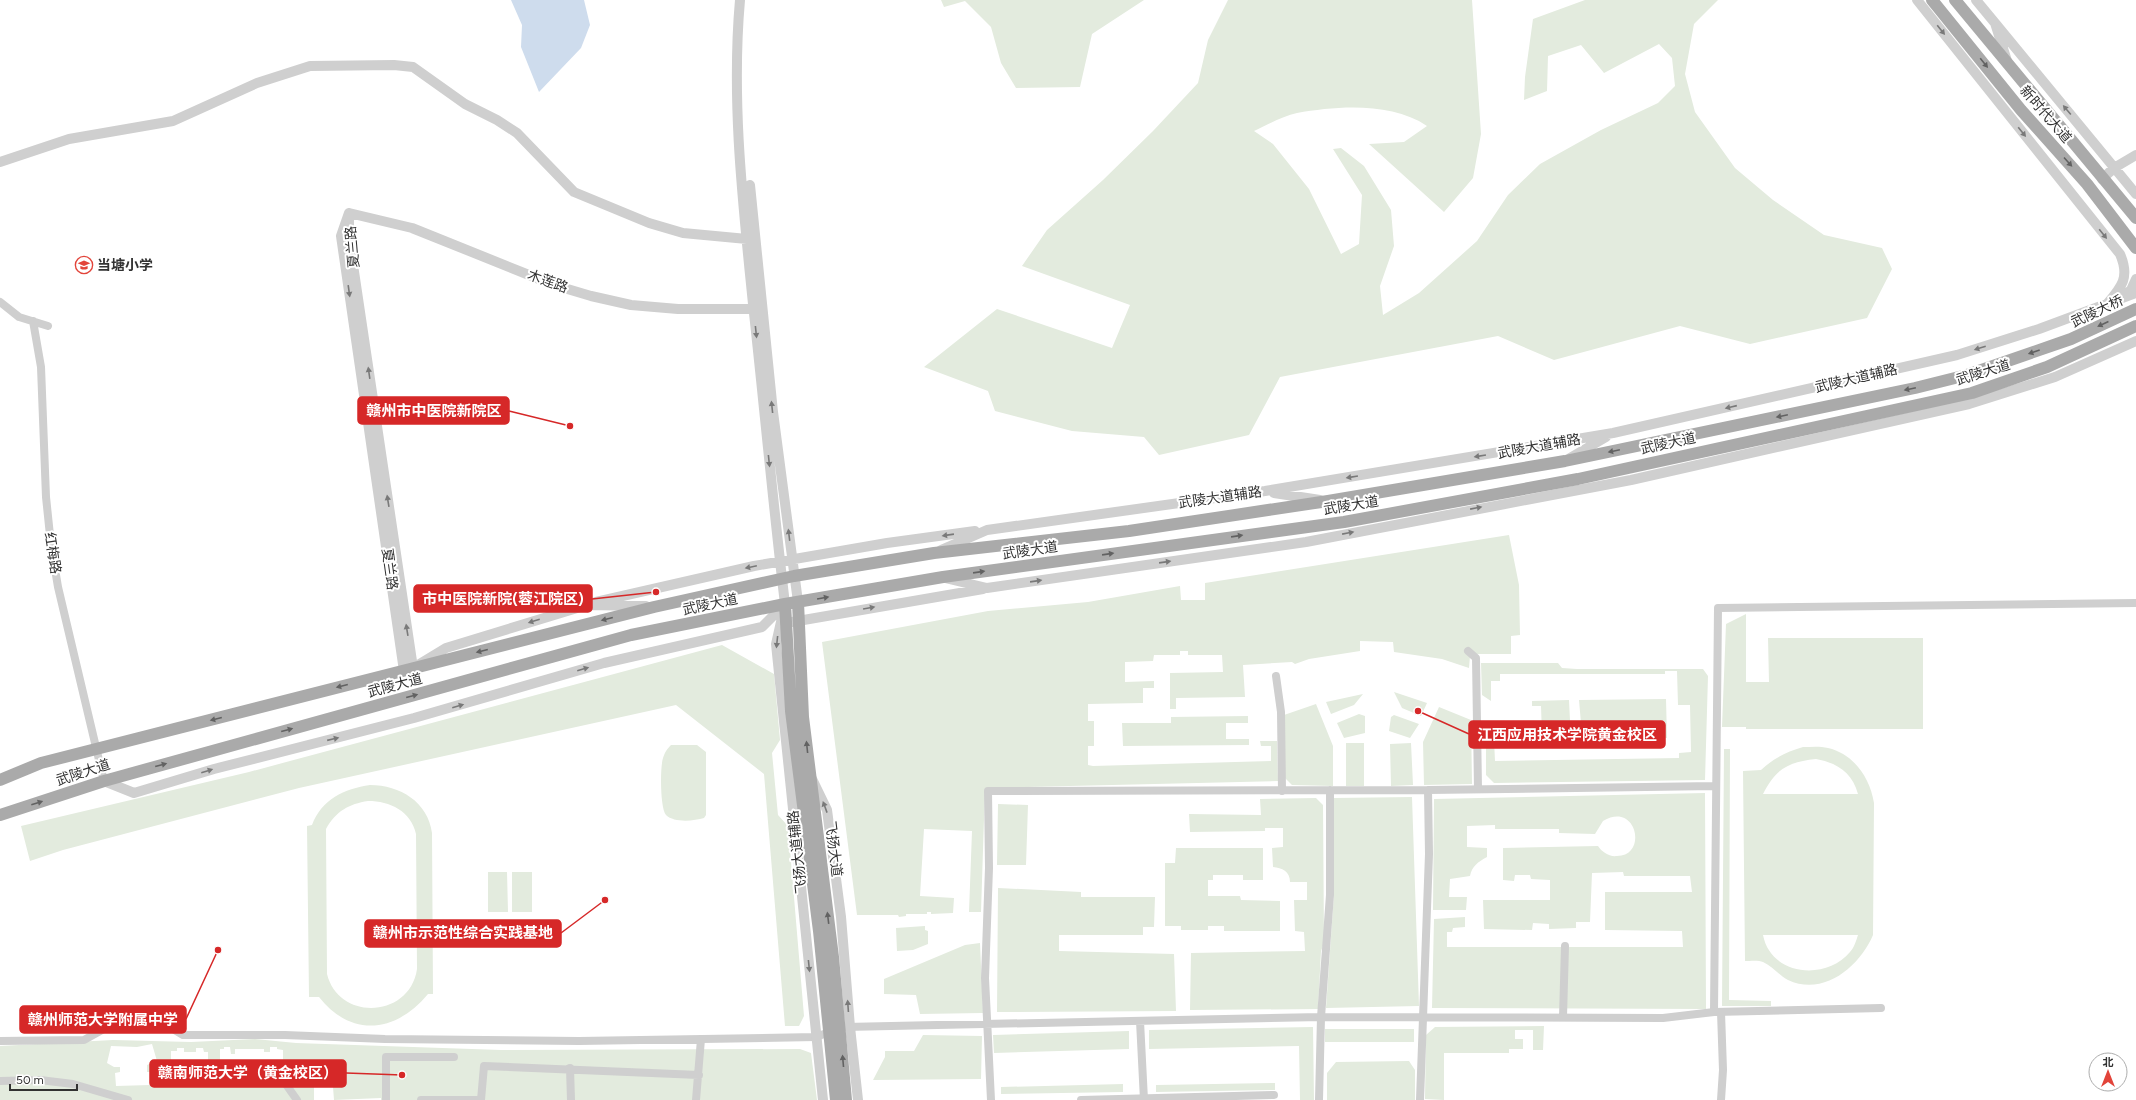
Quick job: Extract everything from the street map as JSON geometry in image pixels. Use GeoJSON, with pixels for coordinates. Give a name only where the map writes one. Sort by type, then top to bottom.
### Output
{"type":"FeatureCollection","features":[{"type":"Feature","properties":{"kind":"main road","name":"新时代大道"},"geometry":{"type":"LineString","coordinates":[[1932,0],[2021,110],[2087,184],[2136,248]]}},
{"type":"Feature","properties":{"kind":"main road","name":"新时代大道"},"geometry":{"type":"LineString","coordinates":[[1956,0],[2102,180],[2136,218]]}},
{"type":"Feature","properties":{"kind":"main road","name":"武陵大桥"},"geometry":{"type":"LineString","coordinates":[[2071,339],[2136,309]]}},
{"type":"Feature","properties":{"kind":"main road","name":"武陵大桥"},"geometry":{"type":"LineString","coordinates":[[2073,354],[2136,326]]}},
{"type":"Feature","properties":{"kind":"main road","name":"武陵大道"},"geometry":{"type":"LineString","coordinates":[[0,780],[41,763],[654,607],[794,576],[934,553],[1129,531],[1328,501],[1565,461],[1915,388],[1967,375],[2071,339]]}},
{"type":"Feature","properties":{"kind":"main road","name":"武陵大道"},"geometry":{"type":"LineString","coordinates":[[0,815],[104,781],[631,635],[785,604],[943,577],[1344,522],[1578,478],[1972,393],[2047,367],[2073,354]]}},
{"type":"Feature","properties":{"kind":"main road","name":"飞扬大道"},"geometry":{"type":"LineString","coordinates":[[798,602],[803,717],[833,957],[845,1027],[846,1100]]}},
{"type":"Feature","properties":{"kind":"main road","name":"飞扬大道"},"geometry":{"type":"LineString","coordinates":[[785,604],[783,623],[791,711],[819,931],[835,1098]]}},
{"type":"Feature","properties":{"kind":"street"},"geometry":{"type":"LineString","coordinates":[[740,0],[738,25],[738,112],[747,238],[785,604],[762,627]]}},
{"type":"Feature","properties":{"kind":"street"},"geometry":{"type":"LineString","coordinates":[[746,0],[743,111],[773,412],[798,602]]}},
{"type":"Feature","properties":{"kind":"street"},"geometry":{"type":"LineString","coordinates":[[1917,0],[2120,254],[2125,266],[2124,280],[2117,292],[2106,305]]}},
{"type":"Feature","properties":{"kind":"street"},"geometry":{"type":"LineString","coordinates":[[1976,0],[2136,194]]}},
{"type":"Feature","properties":{"kind":"street"},"geometry":{"type":"LineString","coordinates":[[1995,23],[2007,61]]}},
{"type":"Feature","properties":{"kind":"street"},"geometry":{"type":"LineString","coordinates":[[0,162],[69,138],[173,121],[257,83],[310,66],[394,65],[413,67],[465,104],[497,120],[517,133],[574,192],[649,223],[683,232],[747,238]]}},
{"type":"Feature","properties":{"kind":"street"},"geometry":{"type":"LineString","coordinates":[[1990,92],[2021,110]]}},
{"type":"Feature","properties":{"kind":"street"},"geometry":{"type":"LineString","coordinates":[[2102,180],[2114,168],[2136,155]]}},
{"type":"Feature","properties":{"kind":"street","name":"木莲路"},"geometry":{"type":"LineString","coordinates":[[350,213],[412,228],[554,285],[591,296],[631,305],[678,309],[754,309]]}},
{"type":"Feature","properties":{"kind":"street","name":"夏兰路"},"geometry":{"type":"LineString","coordinates":[[350,213],[349,238],[409,669]]}},
{"type":"Feature","properties":{"kind":"street"},"geometry":{"type":"LineString","coordinates":[[2118,300],[2131,290],[2136,279]]}},
{"type":"Feature","properties":{"kind":"street","name":"武陵大道辅路"},"geometry":{"type":"LineString","coordinates":[[934,553],[987,530],[1265,491],[1613,433],[1957,355],[2039,329],[2136,293]]}},
{"type":"Feature","properties":{"kind":"street"},"geometry":{"type":"LineString","coordinates":[[0,302],[19,317],[48,326]]}},
{"type":"Feature","properties":{"kind":"street","name":"红梅路"},"geometry":{"type":"LineString","coordinates":[[33,321],[41,367],[45,490],[51,545],[58,587],[95,750],[104,781]]}},
{"type":"Feature","properties":{"kind":"street"},"geometry":{"type":"LineString","coordinates":[[104,781],[134,793],[214,769],[414,718],[604,663],[762,627],[987,588],[1306,542],[1631,480],[1969,404],[2055,377],[2136,341]]}},
{"type":"Feature","properties":{"kind":"street"},"geometry":{"type":"LineString","coordinates":[[1565,461],[1613,433]]}},
{"type":"Feature","properties":{"kind":"street"},"geometry":{"type":"LineString","coordinates":[[1578,478],[1631,480]]}},
{"type":"Feature","properties":{"kind":"street"},"geometry":{"type":"LineString","coordinates":[[1265,491],[1328,501]]}},
{"type":"Feature","properties":{"kind":"street"},"geometry":{"type":"LineString","coordinates":[[1306,542],[1344,522]]}},
{"type":"Feature","properties":{"kind":"street"},"geometry":{"type":"LineString","coordinates":[[409,669],[446,648],[588,605],[648,590],[792,559],[887,543],[987,530]]}},
{"type":"Feature","properties":{"kind":"street"},"geometry":{"type":"LineString","coordinates":[[943,577],[987,588]]}},
{"type":"Feature","properties":{"kind":"street"},"geometry":{"type":"LineString","coordinates":[[1721,1100],[1723,1070],[1718,1012],[1715,786],[1718,608],[2136,604]]}},
{"type":"Feature","properties":{"kind":"street"},"geometry":{"type":"LineString","coordinates":[[588,605],[654,607]]}},
{"type":"Feature","properties":{"kind":"street","name":"飞扬大道辅路"},"geometry":{"type":"LineString","coordinates":[[783,623],[776,644],[823,1100]]}},
{"type":"Feature","properties":{"kind":"street"},"geometry":{"type":"LineString","coordinates":[[1468,651],[1476,658],[1478,789]]}},
{"type":"Feature","properties":{"kind":"street"},"geometry":{"type":"LineString","coordinates":[[1276,676],[1281,712],[1282,791]]}},
{"type":"Feature","properties":{"kind":"street"},"geometry":{"type":"LineString","coordinates":[[810,773],[827,810],[841,917],[845,1027],[858,1100]]}},
{"type":"Feature","properties":{"kind":"street"},"geometry":{"type":"LineString","coordinates":[[991,1100],[986,978],[989,868],[988,792],[1428,790],[1715,786]]}},
{"type":"Feature","properties":{"kind":"street"},"geometry":{"type":"LineString","coordinates":[[1319,1100],[1321,1017],[1330,895],[1330,790]]}},
{"type":"Feature","properties":{"kind":"street"},"geometry":{"type":"LineString","coordinates":[[1420,1100],[1429,854],[1428,790]]}},
{"type":"Feature","properties":{"kind":"street"},"geometry":{"type":"LineString","coordinates":[[833,957],[841,917]]}},
{"type":"Feature","properties":{"kind":"street"},"geometry":{"type":"LineString","coordinates":[[1563,1017],[1565,946]]}},
{"type":"Feature","properties":{"kind":"street"},"geometry":{"type":"LineString","coordinates":[[0,1041],[84,1040],[120,1020],[155,1018],[183,1035],[285,1035],[384,1039],[579,1041],[816,1037],[845,1027],[987,1023],[1321,1017],[1663,1018],[1718,1012],[1881,1008]]}},
{"type":"Feature","properties":{"kind":"street"},"geometry":{"type":"LineString","coordinates":[[1140,1021],[1144,1099]]}},
{"type":"Feature","properties":{"kind":"street"},"geometry":{"type":"LineString","coordinates":[[696,1100],[700,1039]]}},
{"type":"Feature","properties":{"kind":"street"},"geometry":{"type":"LineString","coordinates":[[386,1100],[386,1057],[454,1057]]}},
{"type":"Feature","properties":{"kind":"street"},"geometry":{"type":"LineString","coordinates":[[421,1100],[481,1100],[484,1066],[570,1068],[698,1075]]}},
{"type":"Feature","properties":{"kind":"street"},"geometry":{"type":"LineString","coordinates":[[570,1068],[571,1100]]}},
{"type":"Feature","properties":{"kind":"street"},"geometry":{"type":"LineString","coordinates":[[0,1081],[40,1080],[73,1084],[128,1100]]}},
{"type":"Feature","properties":{"kind":"street"},"geometry":{"type":"LineString","coordinates":[[177,1081],[285,1083],[297,1100]]}},
{"type":"Feature","properties":{"kind":"street"},"geometry":{"type":"LineString","coordinates":[[1082,1100],[1274,1095]]}},
{"type":"Feature","properties":{"kind":"shaded area"},"geometry":{"type":"Polygon","coordinates":[[[941,0],[1144,0],[1092,34],[1080,87],[1016,88],[1001,63],[991,27],[965,1],[944,7],[941,0]]]}},
{"type":"Feature","properties":{"kind":"shaded area"},"geometry":{"type":"Polygon","coordinates":[[[1228,0],[1472,0],[1481,134],[1473,178],[1444,212],[1369,144],[1404,142],[1427,126],[1413,118],[1381,109],[1330,109],[1292,114],[1254,131],[1273,144],[1309,189],[1341,254],[1359,244],[1362,195],[1333,149],[1341,148],[1364,166],[1391,210],[1394,246],[1380,286],[1383,315],[1419,293],[1477,241],[1508,195],[1540,164],[1601,130],[1658,103],[1675,86],[1672,58],[1659,44],[1604,73],[1581,45],[1548,56],[1547,91],[1524,100],[1525,77],[1533,19],[1585,0],[1718,0],[1694,24],[1685,74],[1695,112],[1735,168],[1773,200],[1824,235],[1882,248],[1892,269],[1867,318],[1750,344],[1680,326],[1554,360],[1498,336],[1280,377],[1249,435],[1159,455],[1144,437],[1072,431],[995,411],[988,391],[924,367],[997,309],[1112,348],[1130,305],[1022,266],[1047,230],[1103,180],[1153,131],[1198,83],[1208,40],[1228,0]]]}},
{"type":"Feature","properties":{"kind":"shaded area"},"geometry":{"type":"Polygon","coordinates":[[[1509,535],[1519,585],[1520,635],[1511,636],[1511,654],[1476,654],[1470,656],[1469,668],[1442,659],[1394,652],[1393,642],[1360,641],[1360,651],[1309,659],[1295,664],[1292,662],[1243,665],[1245,697],[1176,698],[1176,709],[1170,709],[1170,673],[1223,672],[1222,655],[1188,655],[1188,651],[1180,651],[1180,655],[1154,655],[1153,661],[1125,662],[1125,682],[1154,681],[1154,688],[1143,688],[1143,703],[1088,704],[1088,721],[1094,721],[1094,746],[1088,746],[1088,765],[1271,761],[1271,746],[1261,746],[1260,741],[1277,741],[1278,781],[985,788],[981,912],[969,912],[972,831],[924,829],[920,896],[954,898],[953,913],[931,914],[931,912],[927,912],[927,914],[906,914],[906,916],[899,917],[898,915],[857,915],[822,642],[988,611],[1088,602],[1180,586],[1181,600],[1205,600],[1205,583],[1509,535]]]}},
{"type":"Feature","properties":{"kind":"shaded area"},"geometry":{"type":"Polygon","coordinates":[[[1746,614],[1746,682],[1769,682],[1768,638],[1923,638],[1923,729],[1746,729],[1746,727],[1722,727],[1726,624],[1746,614]]]}},
{"type":"Feature","properties":{"kind":"shaded area"},"geometry":{"type":"Polygon","coordinates":[[[722,645],[774,674],[780,740],[772,753],[778,815],[788,826],[804,1016],[799,1026],[785,1026],[764,774],[676,705],[299,788],[63,850],[30,861],[21,826],[249,772],[722,645]]]}},
{"type":"Feature","properties":{"kind":"shaded area"},"geometry":{"type":"Polygon","coordinates":[[[1481,663],[1558,663],[1562,668],[1577,669],[1703,669],[1708,676],[1705,780],[1494,783],[1486,775],[1486,740],[1494,740],[1495,761],[1679,758],[1679,753],[1691,752],[1690,705],[1678,705],[1677,671],[1665,671],[1665,674],[1500,674],[1500,681],[1491,681],[1491,701],[1482,695],[1481,663]]]}},
{"type":"Feature","properties":{"kind":"shaded area"},"geometry":{"type":"Polygon","coordinates":[[[1394,692],[1427,703],[1421,716],[1402,708],[1394,692]]]}},
{"type":"Feature","properties":{"kind":"shaded area"},"geometry":{"type":"Polygon","coordinates":[[[1363,694],[1354,705],[1331,714],[1326,702],[1363,694]]]}},
{"type":"Feature","properties":{"kind":"shaded area"},"geometry":{"type":"Polygon","coordinates":[[[1666,699],[1667,738],[1634,739],[1634,734],[1582,735],[1579,700],[1666,699]]]}},
{"type":"Feature","properties":{"kind":"shaded area"},"geometry":{"type":"Polygon","coordinates":[[[1569,700],[1571,741],[1534,741],[1534,735],[1542,735],[1541,706],[1532,706],[1532,701],[1569,700]]]}},
{"type":"Feature","properties":{"kind":"shaded area"},"geometry":{"type":"Polygon","coordinates":[[[1316,704],[1333,746],[1333,786],[1292,785],[1285,778],[1284,715],[1316,704]]]}},
{"type":"Feature","properties":{"kind":"shaded area"},"geometry":{"type":"Polygon","coordinates":[[[1439,707],[1471,720],[1472,784],[1424,785],[1423,742],[1439,707]]]}},
{"type":"Feature","properties":{"kind":"shaded area"},"geometry":{"type":"Polygon","coordinates":[[[1359,714],[1365,716],[1365,733],[1344,738],[1337,723],[1359,714]]]}},
{"type":"Feature","properties":{"kind":"shaded area"},"geometry":{"type":"Polygon","coordinates":[[[1394,715],[1419,724],[1410,738],[1389,731],[1391,717],[1394,715]]]}},
{"type":"Feature","properties":{"kind":"shaded area"},"geometry":{"type":"Polygon","coordinates":[[[1248,716],[1248,723],[1226,723],[1226,739],[1249,739],[1249,745],[1123,746],[1122,723],[1171,723],[1171,717],[1248,716]]]}},
{"type":"Feature","properties":{"kind":"shaded area"},"geometry":{"type":"Polygon","coordinates":[[[1346,743],[1364,743],[1364,786],[1346,786],[1346,743]]]}},
{"type":"Feature","properties":{"kind":"shaded area"},"geometry":{"type":"Polygon","coordinates":[[[1411,743],[1413,785],[1391,786],[1390,744],[1411,743]]]}},
{"type":"Feature","properties":{"kind":"shaded area"},"geometry":{"type":"Polygon","coordinates":[[[671,745],[697,745],[706,752],[706,815],[704,818],[695,820],[679,820],[670,818],[664,811],[661,787],[662,763],[665,752],[671,745]]]}},
{"type":"Feature","properties":{"kind":"shaded area"},"geometry":{"type":"Polygon","coordinates":[[[1803,747],[1825,747],[1837,751],[1853,761],[1865,776],[1874,803],[1873,935],[1867,947],[1850,967],[1839,976],[1815,984],[1801,984],[1788,980],[1761,961],[1745,961],[1743,771],[1761,770],[1786,753],[1803,747]],[[1816,759],[1798,762],[1784,768],[1773,778],[1763,794],[1858,794],[1848,774],[1831,763],[1816,759]],[[1763,935],[1768,949],[1777,959],[1788,966],[1800,970],[1814,970],[1827,967],[1840,961],[1851,950],[1858,935],[1763,935]]]}},
{"type":"Feature","properties":{"kind":"shaded area"},"geometry":{"type":"Polygon","coordinates":[[[1724,749],[1730,749],[1729,1000],[1771,1001],[1771,1006],[1722,1006],[1724,749]]]}},
{"type":"Feature","properties":{"kind":"shaded area"},"geometry":{"type":"Polygon","coordinates":[[[370,785],[392,788],[411,797],[425,812],[432,833],[433,994],[428,994],[402,1017],[388,1023],[374,1026],[359,1024],[345,1019],[332,1010],[319,997],[309,997],[307,826],[312,825],[316,816],[328,802],[351,789],[370,785]],[[376,801],[361,802],[349,806],[334,817],[326,829],[327,974],[334,990],[345,1000],[359,1006],[374,1008],[389,1005],[402,997],[412,985],[417,969],[416,834],[409,819],[404,813],[392,805],[376,801]]]}},
{"type":"Feature","properties":{"kind":"shaded area"},"geometry":{"type":"Polygon","coordinates":[[[1705,793],[1706,1009],[1432,1008],[1434,919],[1465,917],[1465,927],[1453,928],[1452,932],[1447,932],[1447,947],[1683,947],[1682,931],[1605,930],[1605,892],[1692,892],[1690,876],[1624,876],[1623,872],[1592,873],[1590,922],[1576,922],[1576,928],[1549,929],[1549,924],[1533,923],[1532,930],[1484,929],[1483,900],[1550,900],[1550,880],[1531,879],[1530,875],[1515,875],[1514,881],[1503,880],[1503,848],[1598,846],[1606,854],[1617,856],[1627,854],[1633,848],[1635,840],[1631,823],[1624,818],[1615,817],[1603,821],[1595,834],[1559,833],[1559,829],[1495,829],[1495,825],[1467,826],[1467,847],[1487,848],[1487,857],[1476,865],[1470,876],[1450,879],[1449,897],[1467,897],[1466,910],[1433,910],[1434,799],[1705,793]]]}},
{"type":"Feature","properties":{"kind":"shaded area"},"geometry":{"type":"Polygon","coordinates":[[[1412,797],[1419,1006],[1326,1008],[1334,894],[1334,798],[1412,797]]]}},
{"type":"Feature","properties":{"kind":"shaded area"},"geometry":{"type":"Polygon","coordinates":[[[1316,798],[1323,805],[1324,943],[1321,951],[1318,1009],[1190,1010],[1191,953],[1305,951],[1304,932],[1295,931],[1294,900],[1307,900],[1307,882],[1290,882],[1289,875],[1285,871],[1273,867],[1272,848],[1283,847],[1283,828],[1265,828],[1265,831],[1190,832],[1189,814],[1261,815],[1260,799],[1316,798]]]}},
{"type":"Feature","properties":{"kind":"shaded area"},"geometry":{"type":"Polygon","coordinates":[[[998,804],[1028,805],[1026,865],[997,865],[998,804]]]}},
{"type":"Feature","properties":{"kind":"shaded area"},"geometry":{"type":"Polygon","coordinates":[[[1176,848],[1263,848],[1263,880],[1243,880],[1243,875],[1213,875],[1213,880],[1208,880],[1208,896],[1240,896],[1241,900],[1280,901],[1280,931],[1224,931],[1224,926],[1208,926],[1208,930],[1181,930],[1181,926],[1165,926],[1165,863],[1175,863],[1176,848]]]}},
{"type":"Feature","properties":{"kind":"shaded area"},"geometry":{"type":"Polygon","coordinates":[[[488,872],[507,872],[508,912],[488,912],[488,872]]]}},
{"type":"Feature","properties":{"kind":"shaded area"},"geometry":{"type":"Polygon","coordinates":[[[512,872],[532,872],[532,912],[512,912],[512,872]]]}},
{"type":"Feature","properties":{"kind":"shaded area"},"geometry":{"type":"Polygon","coordinates":[[[998,888],[1081,892],[1081,897],[1155,897],[1154,927],[1143,927],[1143,935],[1059,935],[1059,951],[1174,954],[1176,1011],[997,1012],[998,888]]]}},
{"type":"Feature","properties":{"kind":"shaded area"},"geometry":{"type":"Polygon","coordinates":[[[925,926],[925,930],[928,931],[928,944],[913,950],[897,951],[896,928],[925,926]]]}},
{"type":"Feature","properties":{"kind":"shaded area"},"geometry":{"type":"Polygon","coordinates":[[[980,943],[983,1013],[920,1014],[916,995],[884,994],[884,979],[965,945],[980,943]]]}},
{"type":"Feature","properties":{"kind":"shaded area"},"geometry":{"type":"Polygon","coordinates":[[[1544,1026],[1543,1050],[1533,1050],[1533,1030],[1515,1030],[1515,1039],[1523,1039],[1523,1049],[1509,1049],[1509,1053],[1444,1053],[1444,1100],[1425,1099],[1426,1035],[1435,1027],[1544,1026]]]}},
{"type":"Feature","properties":{"kind":"shaded area"},"geometry":{"type":"Polygon","coordinates":[[[1313,1027],[1314,1100],[1300,1100],[1299,1046],[1149,1049],[1149,1030],[1313,1027]]]}},
{"type":"Feature","properties":{"kind":"shaded area"},"geometry":{"type":"Polygon","coordinates":[[[1325,1029],[1414,1029],[1414,1042],[1325,1042],[1325,1029]]]}},
{"type":"Feature","properties":{"kind":"shaded area"},"geometry":{"type":"Polygon","coordinates":[[[1129,1031],[1129,1049],[994,1053],[993,1035],[1129,1031]]]}},
{"type":"Feature","properties":{"kind":"shaded area"},"geometry":{"type":"Polygon","coordinates":[[[923,1035],[982,1036],[981,1079],[873,1080],[885,1057],[885,1051],[914,1051],[923,1035]]]}},
{"type":"Feature","properties":{"kind":"shaded area"},"geometry":{"type":"Polygon","coordinates":[[[255,1039],[296,1043],[501,1050],[800,1049],[811,1053],[817,1100],[381,1100],[381,1098],[334,1100],[331,1082],[342,1081],[341,1064],[305,1065],[305,1081],[316,1081],[316,1085],[314,1085],[314,1100],[0,1100],[0,1046],[113,1040],[191,1042],[255,1039]],[[152,1044],[137,1047],[111,1046],[107,1063],[114,1067],[120,1067],[120,1072],[115,1073],[116,1086],[150,1085],[150,1072],[147,1072],[147,1065],[157,1061],[152,1044]],[[224,1047],[224,1049],[220,1049],[220,1067],[232,1067],[232,1061],[237,1061],[237,1075],[263,1075],[263,1061],[268,1061],[268,1067],[283,1067],[283,1050],[277,1049],[277,1047],[270,1047],[270,1052],[264,1052],[264,1049],[235,1049],[235,1054],[231,1054],[230,1047],[224,1047]],[[177,1048],[177,1051],[171,1051],[171,1067],[178,1067],[179,1069],[201,1069],[201,1067],[208,1067],[208,1052],[204,1052],[203,1048],[196,1048],[196,1052],[184,1052],[184,1048],[177,1048]]]}},
{"type":"Feature","properties":{"kind":"shaded area"},"geometry":{"type":"Polygon","coordinates":[[[1409,1061],[1415,1070],[1415,1100],[1327,1100],[1327,1073],[1336,1062],[1409,1061]]]}},
{"type":"Feature","properties":{"kind":"shaded area"},"geometry":{"type":"Polygon","coordinates":[[[1275,1083],[1275,1090],[1156,1092],[1156,1085],[1275,1083]]]}},
{"type":"Feature","properties":{"kind":"shaded area"},"geometry":{"type":"Polygon","coordinates":[[[1123,1084],[1123,1092],[1001,1094],[1001,1087],[1123,1084]]]}},
{"type":"Feature","properties":{"kind":"water"},"geometry":{"type":"Polygon","coordinates":[[[511,0],[584,0],[590,25],[581,48],[539,92],[521,47],[522,25],[511,0]]]}},
{"type":"Feature","properties":{"kind":"place","name":"当塘小学"},"geometry":{"type":"Point","coordinates":[84,265]}},
{"type":"Feature","properties":{"kind":"place","name":"赣州市中医院新院区"},"geometry":{"type":"Point","coordinates":[570,426]}},
{"type":"Feature","properties":{"kind":"place","name":"市中医院新院(蓉江院区)"},"geometry":{"type":"Point","coordinates":[656,592]}},
{"type":"Feature","properties":{"kind":"place","name":"江西应用技术学院黄金校区"},"geometry":{"type":"Point","coordinates":[1418,711]}},
{"type":"Feature","properties":{"kind":"place","name":"赣州市示范性综合实践基地"},"geometry":{"type":"Point","coordinates":[605,900]}},
{"type":"Feature","properties":{"kind":"place","name":"赣州师范大学附属中学"},"geometry":{"type":"Point","coordinates":[218,950]}},
{"type":"Feature","properties":{"kind":"place","name":"赣南师范大学（黄金校区）"},"geometry":{"type":"Point","coordinates":[402,1075]}}]}
